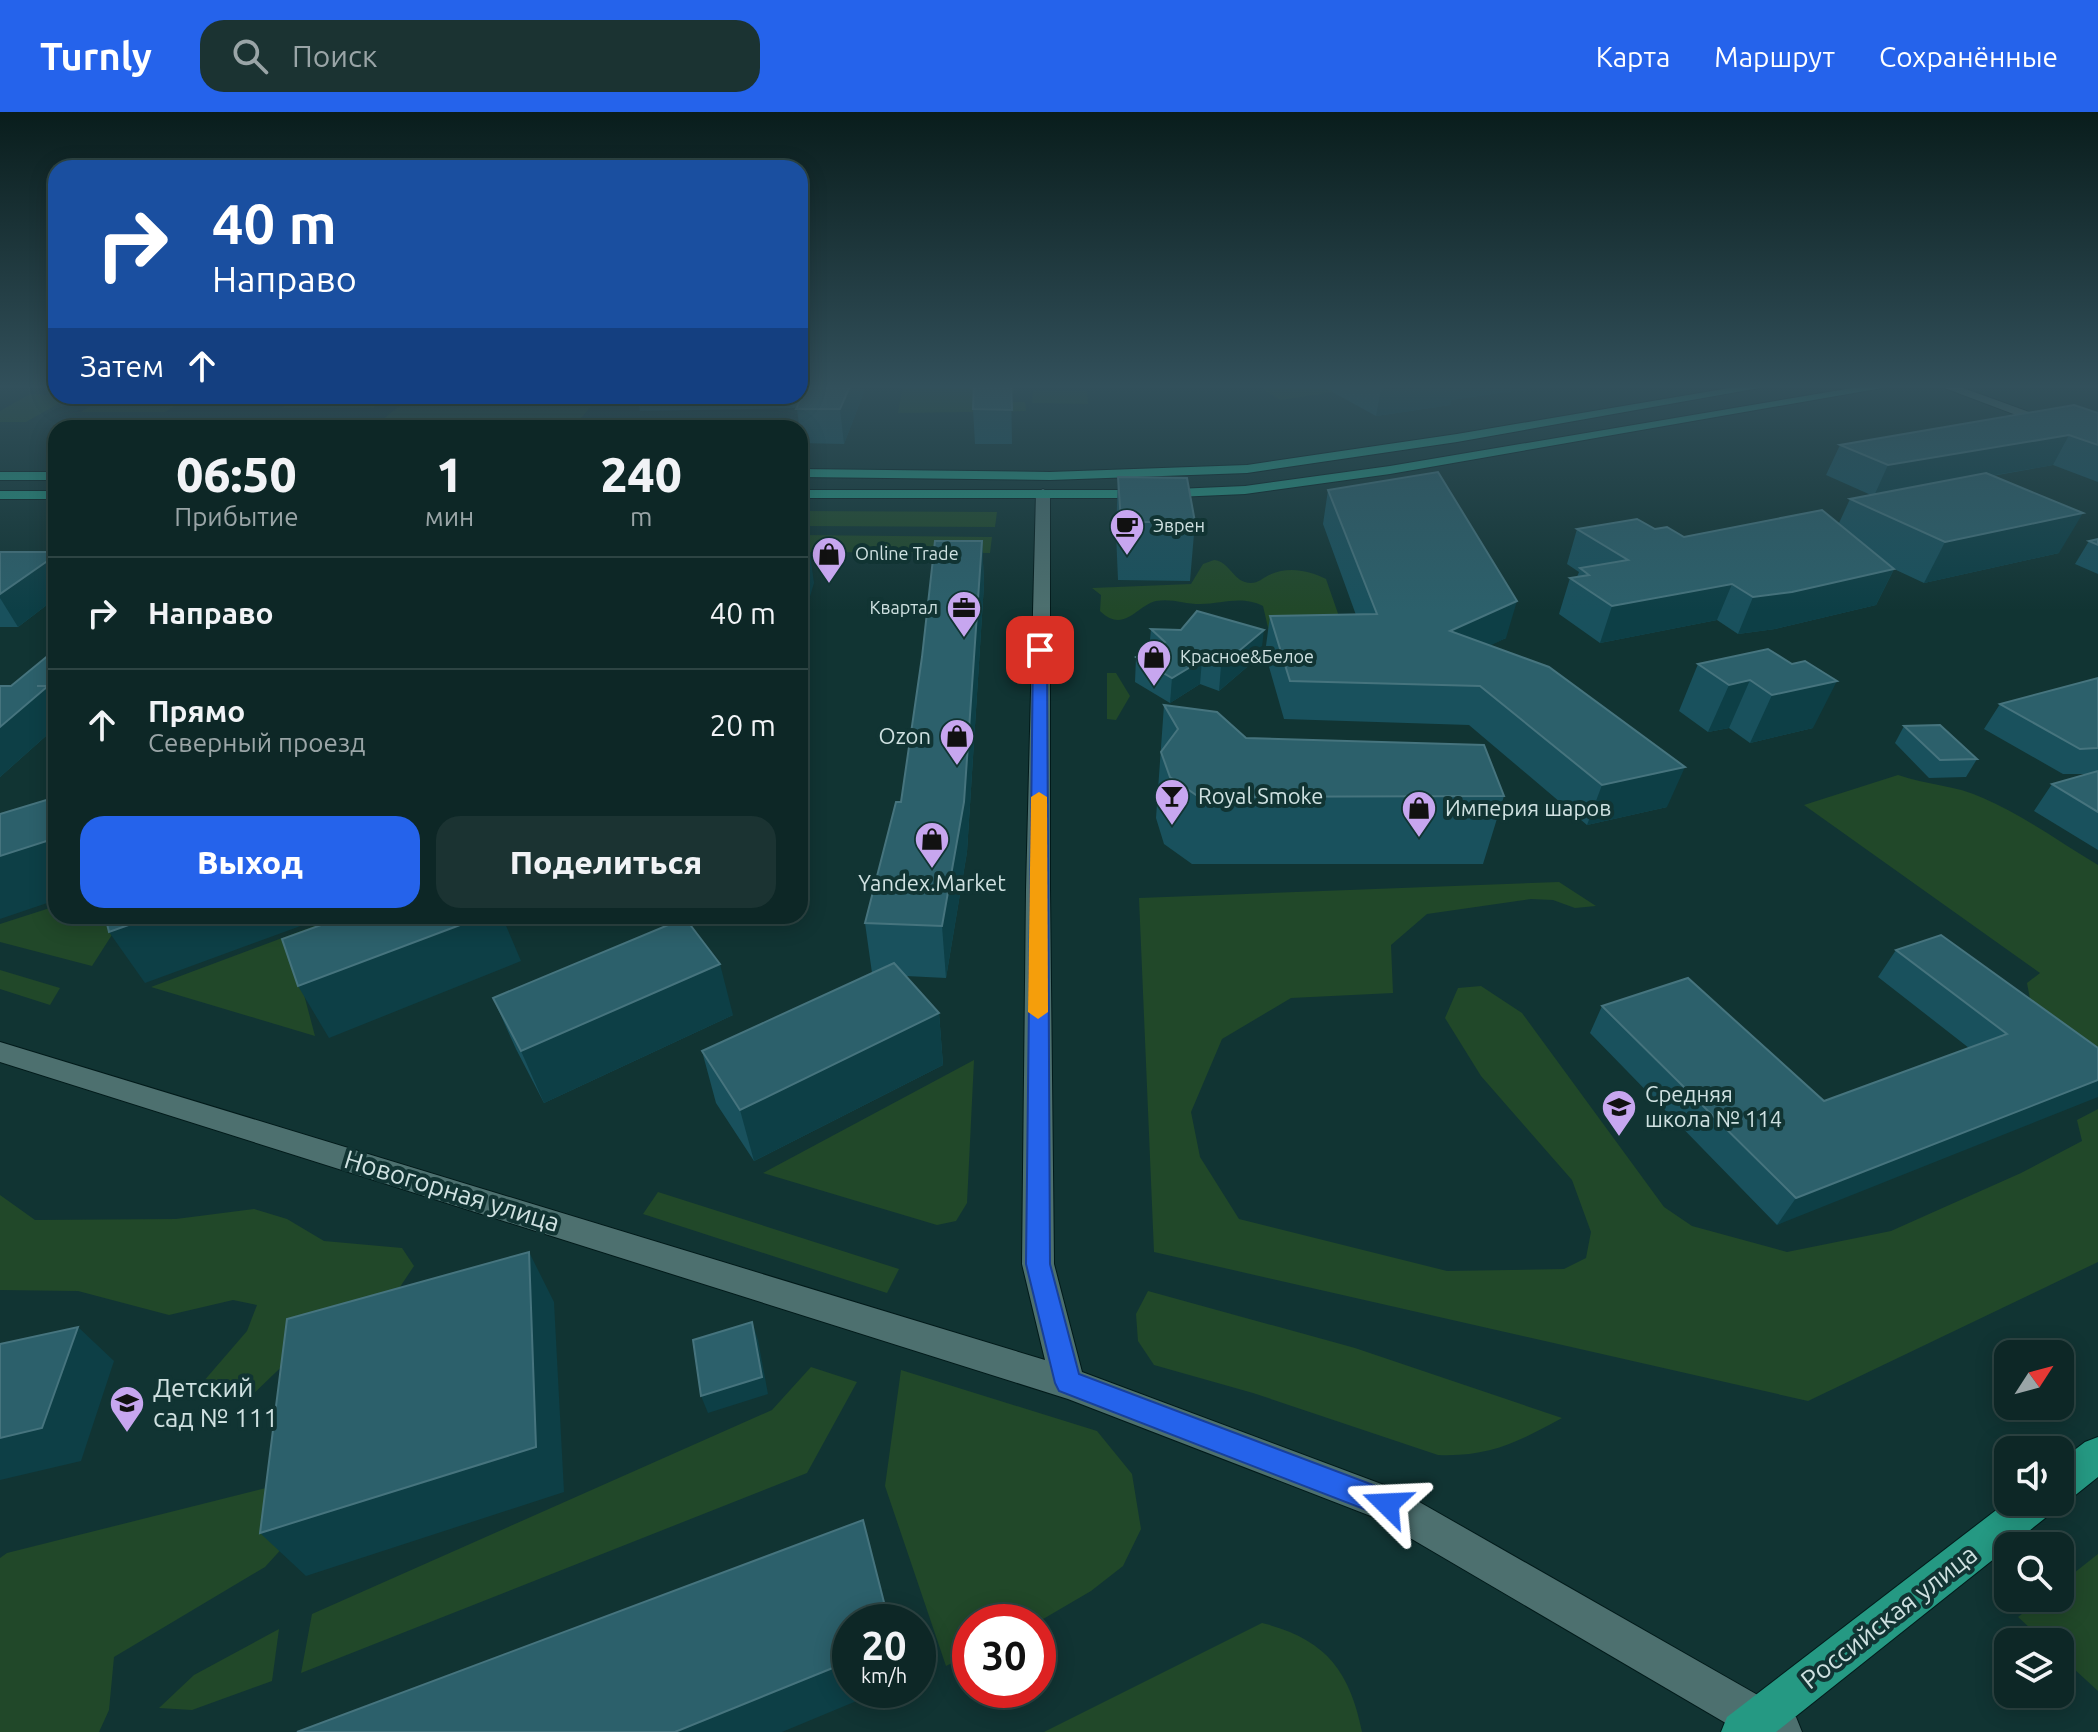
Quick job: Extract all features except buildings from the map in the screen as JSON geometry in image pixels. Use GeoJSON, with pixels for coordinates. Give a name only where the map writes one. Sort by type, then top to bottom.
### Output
{"type":"FeatureCollection","features":[{"type":"Feature","properties":{"kind":"main road"},"geometry":{"type":"LineString","coordinates":[[808,473],[1050,476],[1247,469],[1311,460]]}},
{"type":"Feature","properties":{"kind":"main road"},"geometry":{"type":"LineString","coordinates":[[808,494],[1153,494],[1260,488],[1452,460]]}},
{"type":"Feature","properties":{"kind":"main road"},"geometry":{"type":"LineString","coordinates":[[0,476],[48,476]]}},
{"type":"Feature","properties":{"kind":"main road"},"geometry":{"type":"LineString","coordinates":[[0,495],[48,495]]}},
{"type":"Feature","properties":{"kind":"main road"},"geometry":{"type":"LineString","coordinates":[[2074,1473],[2098,1455]]}},
{"type":"Feature","properties":{"kind":"main road","name":"Российская улица"},"geometry":{"type":"LineString","coordinates":[[1761,1728],[2019,1516]]}},
{"type":"Feature","properties":{"kind":"street"},"geometry":{"type":"LineString","coordinates":[[1043,493],[1038,890],[1038,1264],[1068,1383]]}},
{"type":"Feature","properties":{"kind":"street","name":"Новогорная улица"},"geometry":{"type":"LineString","coordinates":[[0,1052],[1068,1383],[1387,1504],[1761,1728]]}},
{"type":"Feature","properties":{"kind":"green space"},"geometry":{"type":"Polygon","coordinates":[[[808,511],[997,512],[995,527],[808,526],[808,511]]]}},
{"type":"Feature","properties":{"kind":"green space"},"geometry":{"type":"Polygon","coordinates":[[[808,535],[992,537],[990,553],[808,552],[808,535]]]}},
{"type":"Feature","properties":{"kind":"green space"},"geometry":{"type":"Polygon","coordinates":[[[1214,560],[1224,564],[1245,582],[1256,582],[1276,572],[1291,570],[1305,571],[1326,579],[1343,628],[1270,636],[1263,606],[1239,601],[1200,604],[1156,601],[1116,620],[1100,611],[1101,595],[1092,588],[1191,584],[1203,564],[1214,560]]]}},
{"type":"Feature","properties":{"kind":"green space"},"geometry":{"type":"Polygon","coordinates":[[[1107,673],[1116,673],[1130,696],[1116,720],[1107,719],[1107,673]]]}},
{"type":"Feature","properties":{"kind":"green space"},"geometry":{"type":"Polygon","coordinates":[[[1898,775],[1983,798],[2098,865],[2098,1085],[2030,999],[2027,983],[2040,973],[1804,805],[1898,775]]]}},
{"type":"Feature","properties":{"kind":"green space"},"geometry":{"type":"Polygon","coordinates":[[[1559,882],[1596,906],[1575,908],[1553,900],[1531,899],[1427,914],[1391,945],[1393,993],[1291,998],[1222,1039],[1191,1112],[1200,1157],[1239,1219],[1447,1271],[1564,1269],[1586,1258],[1591,1232],[1572,1180],[1481,1076],[1445,1018],[1458,988],[1481,986],[1522,1013],[1664,1207],[1692,1226],[1787,1252],[1891,1231],[2021,1173],[2082,1141],[2077,1120],[2098,1109],[2098,1262],[1808,1401],[1154,1252],[1139,898],[1559,882]]]}},
{"type":"Feature","properties":{"kind":"green space"},"geometry":{"type":"Polygon","coordinates":[[[48,909],[48,924],[119,924],[92,966],[0,942],[0,924],[48,909]]]}},
{"type":"Feature","properties":{"kind":"green space"},"geometry":{"type":"Polygon","coordinates":[[[320,924],[465,924],[302,987],[315,1036],[151,987],[320,924]]]}},
{"type":"Feature","properties":{"kind":"green space"},"geometry":{"type":"Polygon","coordinates":[[[0,970],[60,988],[50,1005],[0,989],[0,970]]]}},
{"type":"Feature","properties":{"kind":"green space"},"geometry":{"type":"Polygon","coordinates":[[[974,1060],[967,1203],[956,1221],[937,1225],[763,1173],[974,1060]]]}},
{"type":"Feature","properties":{"kind":"green space"},"geometry":{"type":"Polygon","coordinates":[[[658,1192],[899,1269],[887,1293],[643,1214],[658,1192]]]}},
{"type":"Feature","properties":{"kind":"green space"},"geometry":{"type":"Polygon","coordinates":[[[0,1195],[35,1220],[176,1219],[254,1209],[287,1219],[324,1241],[402,1248],[414,1266],[398,1290],[302,1347],[250,1397],[218,1400],[203,1382],[247,1331],[257,1305],[233,1300],[169,1315],[78,1291],[0,1290],[0,1195]]]}},
{"type":"Feature","properties":{"kind":"green space"},"geometry":{"type":"Polygon","coordinates":[[[1148,1291],[1355,1348],[1562,1418],[1503,1446],[1473,1453],[1438,1455],[1253,1393],[1154,1365],[1138,1341],[1136,1314],[1148,1291]]]}},
{"type":"Feature","properties":{"kind":"green space"},"geometry":{"type":"Polygon","coordinates":[[[811,1367],[857,1382],[807,1473],[301,1673],[312,1614],[772,1410],[811,1367]]]}},
{"type":"Feature","properties":{"kind":"green space"},"geometry":{"type":"Polygon","coordinates":[[[901,1370],[1097,1431],[1132,1474],[1141,1529],[1123,1566],[1091,1591],[1056,1611],[1056,1604],[952,1604],[952,1663],[946,1666],[936,1636],[936,1604],[925,1604],[885,1486],[901,1370]]]}},
{"type":"Feature","properties":{"kind":"green space"},"geometry":{"type":"Polygon","coordinates":[[[286,1483],[296,1533],[265,1567],[114,1657],[109,1710],[99,1732],[0,1732],[0,1558],[7,1553],[286,1483]]]}},
{"type":"Feature","properties":{"kind":"green space"},"geometry":{"type":"Polygon","coordinates":[[[2098,1554],[2098,1691],[2074,1669],[2074,1628],[2030,1628],[2018,1617],[2025,1612],[2074,1612],[2074,1573],[2098,1554]]]}},
{"type":"Feature","properties":{"kind":"green space"},"geometry":{"type":"Polygon","coordinates":[[[1262,1623],[1302,1638],[1331,1660],[1350,1691],[1362,1732],[1044,1732],[1262,1623]]]}},
{"type":"Feature","properties":{"kind":"green space"},"geometry":{"type":"Polygon","coordinates":[[[279,1629],[272,1681],[192,1710],[159,1708],[194,1675],[279,1629]]]}},
{"type":"Feature","properties":{"kind":"slow traffic"},"geometry":{"type":"LineString","coordinates":[[1038,1012],[1039,797]]}},
{"type":"Feature","properties":{"kind":"place","name":"Эврен"},"geometry":{"type":"Point","coordinates":[1127,557]}},
{"type":"Feature","properties":{"kind":"place","name":"Online Trade"},"geometry":{"type":"Point","coordinates":[829,585]}},
{"type":"Feature","properties":{"kind":"place","name":"Квартал"},"geometry":{"type":"Point","coordinates":[964,639]}},
{"type":"Feature","properties":{"kind":"place","name":"Красное&Белое"},"geometry":{"type":"Point","coordinates":[1154,688]}},
{"type":"Feature","properties":{"kind":"place","name":"Ozon"},"geometry":{"type":"Point","coordinates":[957,767]}},
{"type":"Feature","properties":{"kind":"place","name":"Royal Smoke"},"geometry":{"type":"Point","coordinates":[1172,827]}},
{"type":"Feature","properties":{"kind":"place","name":"Империя шаров"},"geometry":{"type":"Point","coordinates":[1419,839]}},
{"type":"Feature","properties":{"kind":"place","name":"Yandex.Market"},"geometry":{"type":"Point","coordinates":[932,870]}},
{"type":"Feature","properties":{"kind":"place","name":"Средняя школа № 114"},"geometry":{"type":"Point","coordinates":[1619,1138]}},
{"type":"Feature","properties":{"kind":"place","name":"Детский сад № 111"},"geometry":{"type":"Point","coordinates":[127,1434]}},
{"type":"Feature","properties":{"kind":"route"},"geometry":{"type":"LineString","coordinates":[[1040,650],[1038,1264],[1068,1383],[1387,1504]]}}]}
